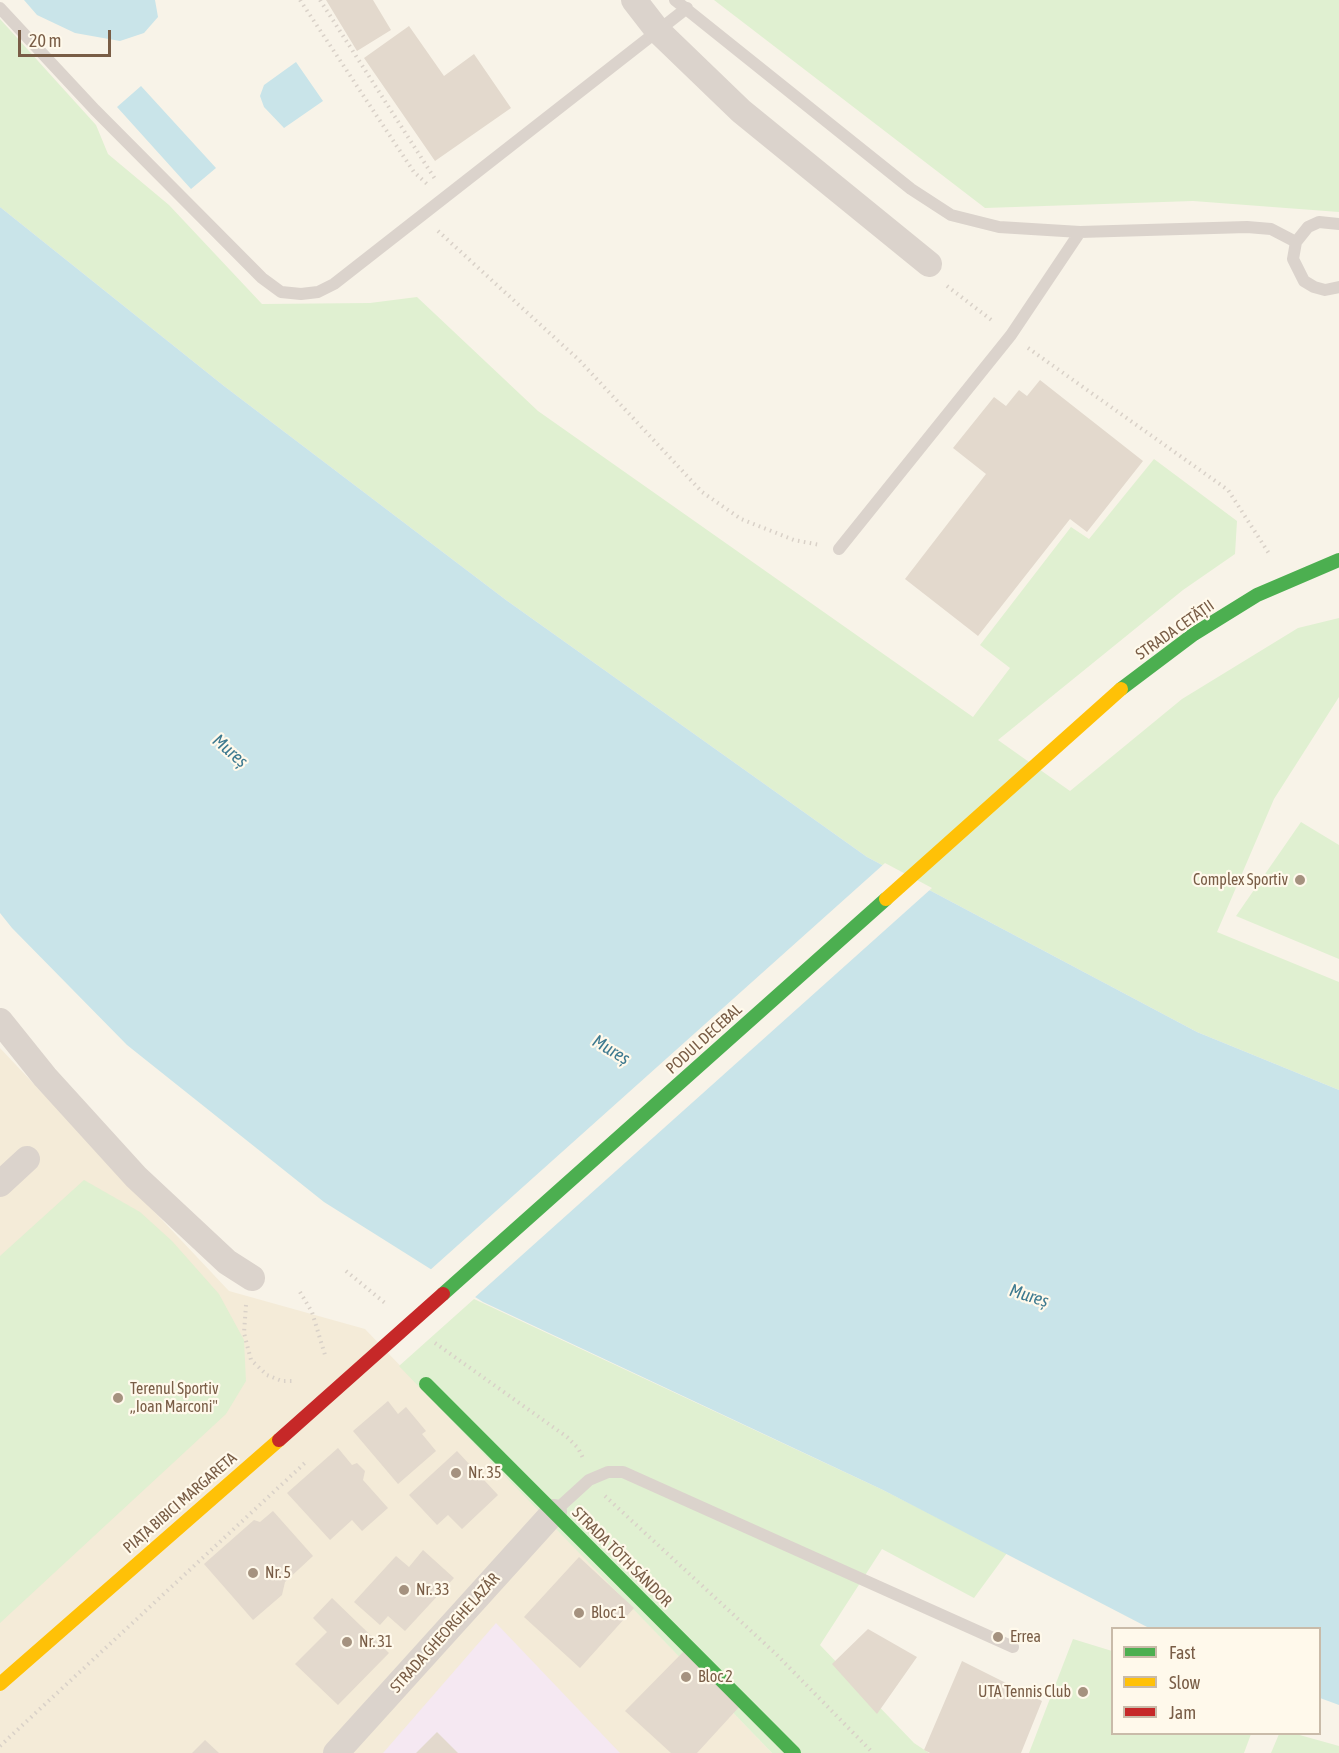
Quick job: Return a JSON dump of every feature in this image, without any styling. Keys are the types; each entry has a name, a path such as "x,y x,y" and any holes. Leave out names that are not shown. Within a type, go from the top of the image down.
{"main road":[{"name":"STRADA CETĂȚII","path":"1047,753 1127,684 1194,633 1257,595 1339,560"},
{"name":"PODUL DECEBAL","path":"383,1348 1047,753"},
{"name":"PIAȚA BIBICI MARGARETA","path":"0,1684 383,1348"},
{"name":"STRADA TÓTH SÁNDOR","path":"426,1384 794,1753"},
{"path":"20,1646 51,1638"}],"street":[{"path":"634,0 658,31 741,111 929,264"},
{"path":"0,1022 45,1077 135,1177 227,1262 252,1278"},
{"path":"0,1184 27,1159"},
{"name":"STRADA GHEORGHE LAZĂR","path":"336,1753 554,1512"}],"lane":[{"path":"675,0 911,189 951,215 999,227 1080,232 1246,227 1270,229 1296,242"},
{"path":"0,8 219,236 281,292 301,294 318,292 334,284 687,9"},
{"path":"1339,224 1319,222 1308,227 1296,242 1293,259 1304,280 1325,290 1339,287"},
{"path":"839,549 1011,335 1080,232"},
{"path":"554,1512 589,1480 608,1472 623,1472 1013,1647"}],"path":[{"path":"300,0 414,172 446,197"},
{"path":"320,0 446,197"},
{"path":"421,217 579,360 702,492 741,519 794,540 839,549"},
{"path":"929,264 935,276 1011,335 1228,490 1275,564"},
{"path":"346,1271 391,1308"},
{"path":"252,1278 244,1333 251,1360 267,1375 282,1381 300,1381"},
{"path":"300,1292 312,1312 326,1358"},
{"path":"428,1337 567,1437 578,1448 589,1480 776,1654 873,1753"},
{"path":"0,1746 313,1456"}],"shaded area":[{"path":"0,1048 229,1291 365,1329 772,1753 0,1753"},
{"path":"496,1623 620,1753 383,1753"}],"green space":[{"path":"714,0 1339,0 1339,212 1193,201 985,208"},
{"path":"0,19 96,125 108,154 169,205 262,304 370,303 417,297 538,411 973,717 1010,668 980,645 1071,527 1089,539 1154,459 1237,521 1235,554 1183,590 998,740 1070,791 1182,699 1298,628 1339,618 1339,697 1274,799 1217,932 1339,982 1339,1090 1197,1032 867,857 506,600 224,386 0,207"},
{"name":"Complex Sportiv","path":"1301,822 1339,845 1339,959 1236,916"},
{"name":"Terenul Sportiv ,,Ioan Marconi\"","path":"84,1180 140,1212 172,1241 219,1294 244,1340 246,1381 226,1414 0,1623 0,1256"},
{"path":"474,1299 883,1490 1007,1553 974,1598 882,1549 820,1645 914,1743 929,1753 772,1753 399,1366"},
{"name":"UTA Tennis Club","path":"1073,1639 1111,1651 1111,1735 1251,1735 1244,1753 1029,1753"},
{"path":"1279,1735 1300,1735 1339,1746 1339,1753 1271,1753"}],"water":[{"path":"24,0 155,0 158,17 144,33 120,41 75,33 37,15"},
{"path":"296,62 323,101 284,128 264,107 260,96 264,85"},
{"path":"141,86 216,168 191,189 117,107"},
{"name":"Mureș","path":"0,207 224,386 506,600 867,857 1197,1032 1339,1090 1339,1705 1321,1698 1321,1627 1147,1627 883,1490 483,1302 324,1202 127,1045 0,913"}],"pier":[{"path":"885,863 932,888 473,1299 429,1271"}],"building":[{"path":"326,0 373,0 391,30 357,51"},
{"path":"409,26 444,76 474,54 511,108 435,161 364,58"},
{"path":"1040,380 1143,461 1087,532 1070,519 978,636 905,579 986,474 953,448 994,397 1006,406 1019,390 1027,396"},
{"path":"388,1401 398,1414 406,1407 426,1431 422,1434 436,1451 398,1484 353,1431"},
{"path":"338,1448 352,1465 357,1463 365,1471 363,1480 388,1508 362,1531 352,1520 330,1540 287,1493"},
{"name":"Nr. 35","path":"457,1451 498,1495 462,1529 448,1515 437,1525 409,1495"},
{"name":"Nr. 5","path":"273,1511 313,1556 285,1582 282,1595 253,1620 204,1564 254,1520 260,1522"},
{"name":"Nr. 33","path":"423,1550 454,1578 405,1631 388,1616 380,1625 354,1602 396,1556 409,1567"},
{"name":"Bloc 1","path":"579,1557 634,1608 580,1668 524,1617"},
{"name":"Nr. 31","path":"332,1598 389,1653 338,1705 295,1664 327,1632 313,1618"},
{"path":"868,1629 917,1657 877,1714 832,1664"},
{"name":"Bloc 2","path":"688,1647 740,1706 697,1753 671,1753 625,1711"},
{"path":"962,1661 1042,1701 1021,1753 930,1753 924,1750"},
{"path":"437,1732 458,1753 416,1753"},
{"path":"205,1740 219,1753 192,1753"}],"traffic: fast":[{"path":"1121,689 1194,634 1257,595 1339,560"},
{"path":"443,1294 886,899"},
{"path":"426,1384 794,1753"}],"traffic: slow":[{"path":"886,899 1121,689"},
{"path":"0,1684 279,1440"}],"traffic: jam":[{"path":"279,1440 443,1294"}],"place":[{"name":"Complex Sportiv","path":"1300,880"},
{"name":"Terenul Sportiv ,,Ioan Marconi\"","path":"118,1398"},
{"name":"Nr. 35","path":"456,1473"},
{"name":"Nr. 5","path":"253,1573"},
{"name":"Nr. 33","path":"404,1590"},
{"name":"Bloc 1","path":"579,1613"},
{"name":"Errea","path":"998,1637"},
{"name":"Nr. 31","path":"347,1642"},
{"name":"Bloc 2","path":"686,1677"},
{"name":"UTA Tennis Club","path":"1083,1692"}]}
